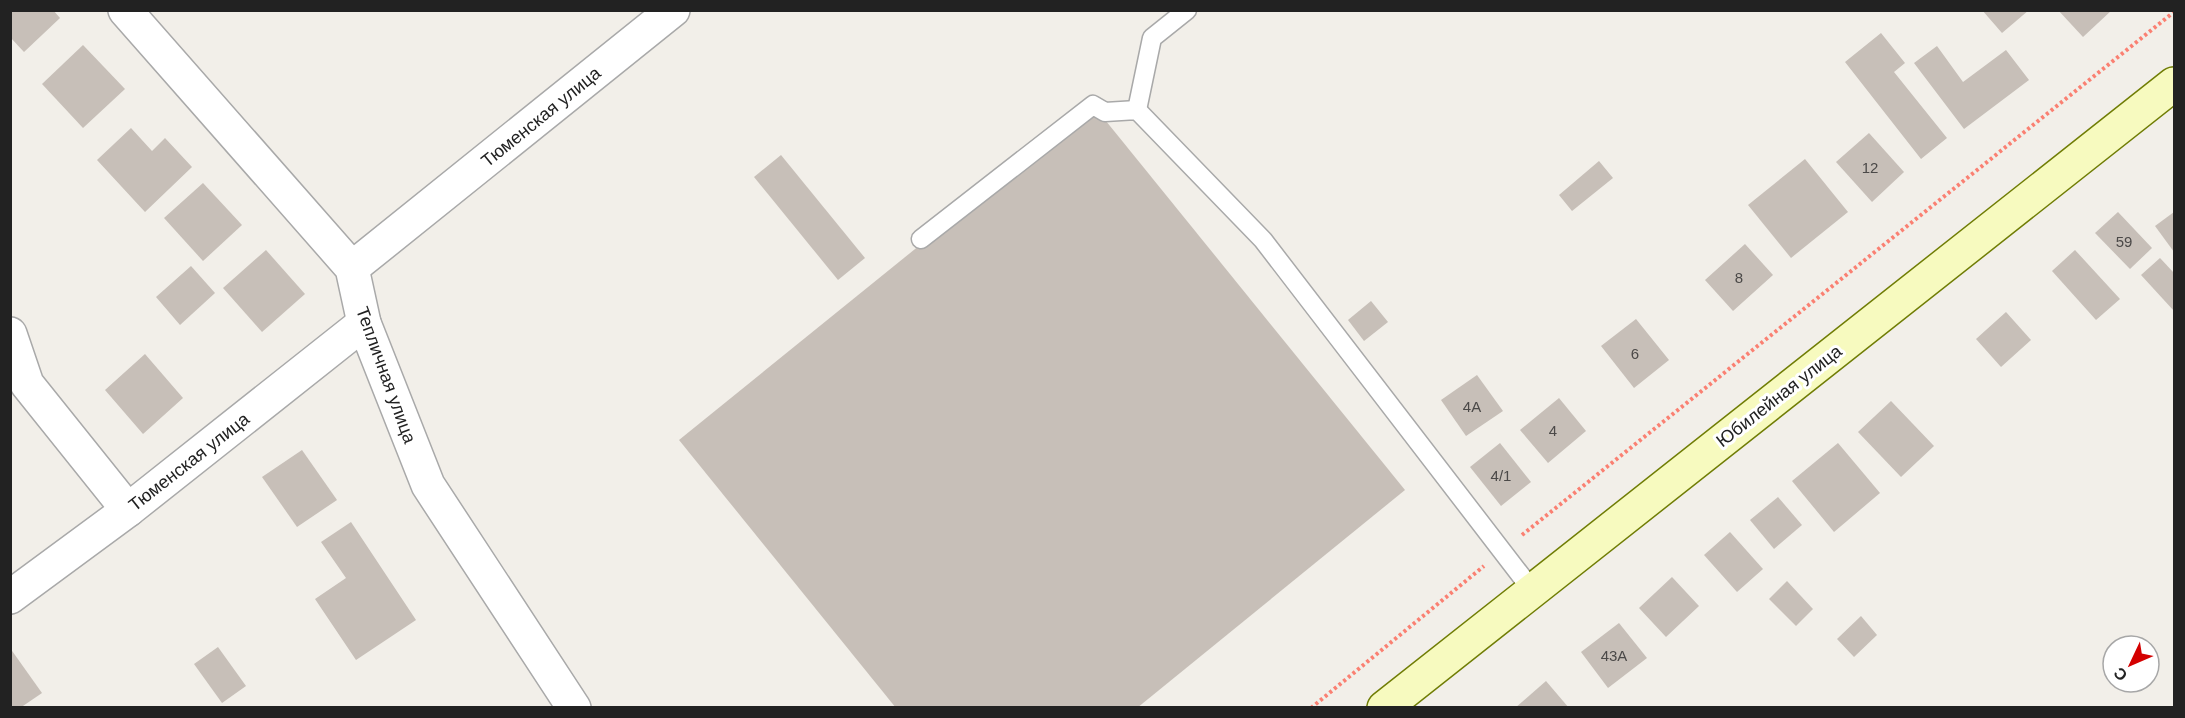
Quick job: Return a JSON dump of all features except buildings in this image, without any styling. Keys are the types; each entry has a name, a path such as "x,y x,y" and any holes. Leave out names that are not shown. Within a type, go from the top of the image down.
{"street":[{"name":"Тепличная улица","path":"125,10 352,268 364,323 428,485 574,708"},
{"name":"Тюменская улица","path":"352,268 673,10"},
{"name":"Юбилейная улица","path":"1384,708 2175,84"},
{"name":"Тюменская улица","path":"10,597 128,510 364,323"},
{"path":"10,334 27,384 128,510"}],"lane":[{"path":"1137,110 1152,38 1187,10"},
{"path":"921,238 1093,105 1105,112 1137,110 1263,240 1532,590"}],"path":[{"path":"1311,708 1503,551 2175,12"}]}
